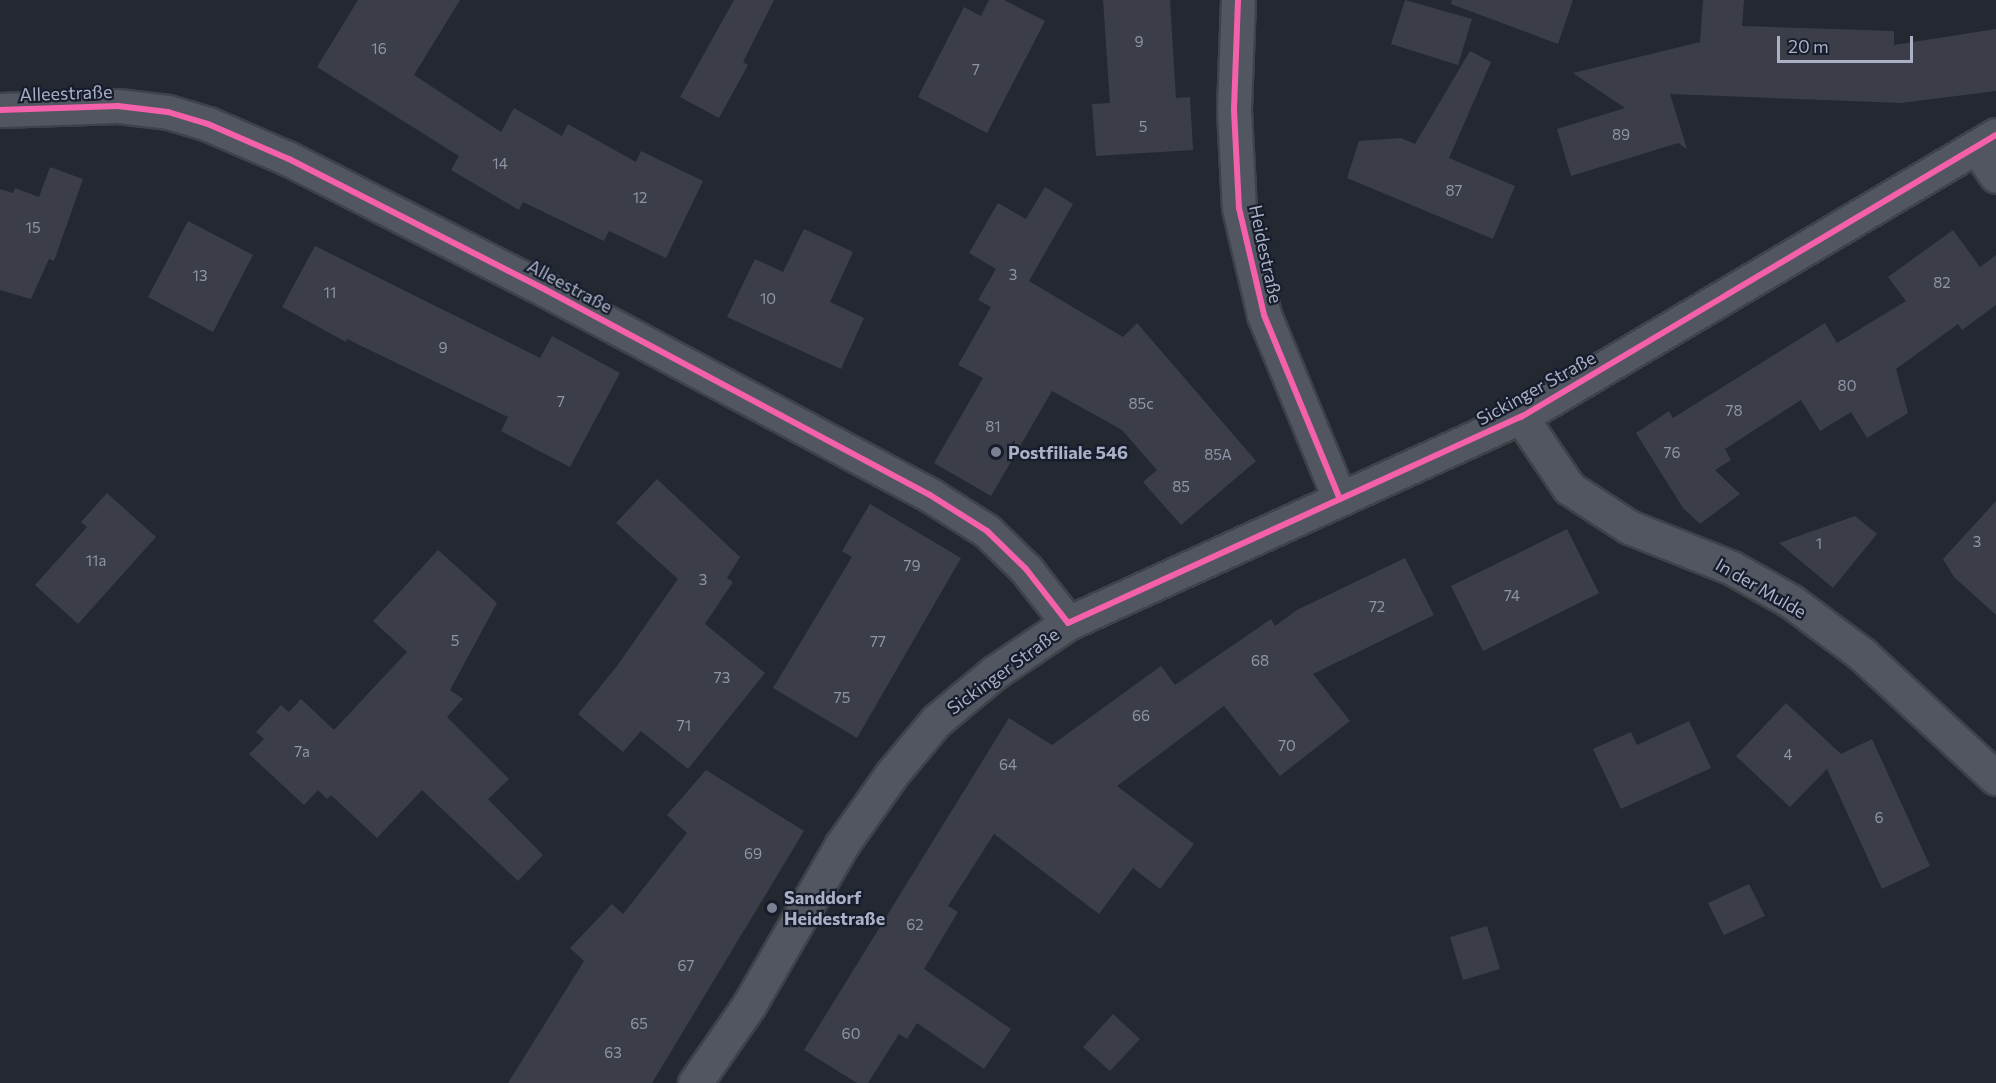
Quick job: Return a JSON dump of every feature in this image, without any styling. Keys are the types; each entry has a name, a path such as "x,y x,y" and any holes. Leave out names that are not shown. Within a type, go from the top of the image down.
{"street":[{"name":"Heidestraße","path":"1238,0 1234,110 1239,208 1264,315 1340,499"},
{"name":"Alleestraße","path":"0,110 118,106 168,112 208,124 289,159 546,290 930,495 987,531 1026,569 1068,623"},
{"name":"Sickinger Straße","path":"695,1083 748,1005 841,846 906,757 936,721 995,672 1068,623 1521,417 1986,141"},
{"path":"1986,141 1996,176"},
{"name":"In der Mulde","path":"1521,417 1569,488 1629,527 1732,568 1792,602 1863,655 1996,778"}],"building":[{"path":"358,0 460,0 414,75 501,132 514,108 562,136 568,124 636,162 641,151 703,181 666,258 609,231 604,241 523,202 519,210 451,170 459,156 317,67"},
{"path":"734,0 774,0 743,62 748,65 719,118 680,97"},
{"path":"989,0 1004,0 1045,21 987,133 918,97 964,7 981,16"},
{"path":"1103,0 1170,0 1176,98 1190,97 1193,150 1096,156 1092,104 1110,103"},
{"path":"1405,0 1472,19 1458,65 1391,44"},
{"path":"1452,0 1573,0 1558,44 1451,4"},
{"path":"1703,0 1744,0 1742,26 1894,31 1894,45 1996,29 1996,91 1901,103 1670,94 1687,149 1678,143 1571,176 1557,129 1625,108 1573,73 1700,42"},
{"path":"1470,51 1491,62 1449,158 1515,186 1493,239 1347,178 1359,141 1401,138 1415,144"},
{"path":"50,167 83,179 54,261 49,259 31,299 0,290 0,189 13,193 15,188 39,197"},
{"path":"1045,187 1073,204 1029,281 1123,337 1137,323 1256,461 1181,525 1143,482 1157,470 1122,430 1052,391 991,496 934,463 983,378 958,365 991,307 978,300 996,269 969,253 998,203 1026,219"},
{"path":"188,221 253,255 213,332 148,297"},
{"path":"804,229 853,252 830,302 864,318 841,369 727,317 755,259 783,272"},
{"path":"1953,230 1980,267 1996,255 1996,305 1962,330 1958,324 1896,369 1908,413 1867,438 1851,412 1820,431 1801,400 1725,449 1731,460 1715,470 1740,494 1700,524 1683,508 1636,433 1669,411 1673,418 1825,323 1837,343 1906,301 1888,277"},
{"path":"315,246 540,358 552,336 620,373 570,467 501,431 508,417 347,339 346,342 282,307"},
{"path":"657,479 740,557 727,578 733,582 705,624 765,673 688,769 641,731 623,752 578,714 617,666 678,579 616,523"},
{"path":"107,493 156,537 78,624 35,585 87,527 81,522"},
{"path":"1996,501 1996,615 1954,577 1943,559"},
{"path":"870,504 961,558 857,738 773,688 852,557 842,551"},
{"path":"1855,516 1877,534 1833,588 1779,543"},
{"path":"1567,529 1599,593 1483,651 1451,586"},
{"path":"438,550 497,603 450,690 463,699 447,717 509,779 488,799 543,855 518,881 422,790 377,838 331,795 327,799 318,790 304,805 249,754 264,739 256,732 281,705 289,712 301,699 334,730 407,652 373,621"},
{"path":"1405,558 1434,615 1313,674 1350,721 1280,776 1224,706 1117,786 1194,844 1160,889 1133,868 1099,914 994,834 948,906 958,912 924,969 1011,1029 984,1069 917,1023 907,1039 899,1034 868,1083 857,1083 804,1050 1009,718 1052,745 1161,666 1175,685 1271,619 1275,626 1297,610"},
{"path":"1786,703 1841,754 1872,739 1930,866 1882,889 1827,769 1790,807 1736,756"},
{"path":"1689,721 1711,768 1621,809 1593,749 1631,732 1637,745"},
{"path":"706,770 804,831 652,1083 508,1083 584,961 570,948 612,904 623,914 687,833 667,815"},
{"path":"1749,884 1765,916 1724,935 1708,903"},
{"path":"1487,926 1500,969 1463,980 1450,937"},
{"path":"1113,1014 1140,1039 1110,1071 1083,1047"}],"cycle path":[{"path":"1238,0 1234,110 1239,208 1264,315 1340,499"},
{"path":"0,110 118,106 168,112 208,124 289,159 546,290 930,495 987,531 1026,569 1068,623 1521,417 1996,135"}],"place":[{"name":"Postfiliale 546","path":"996,452"},
{"name":"Sanddorf Heidestraße","path":"772,908"}]}
